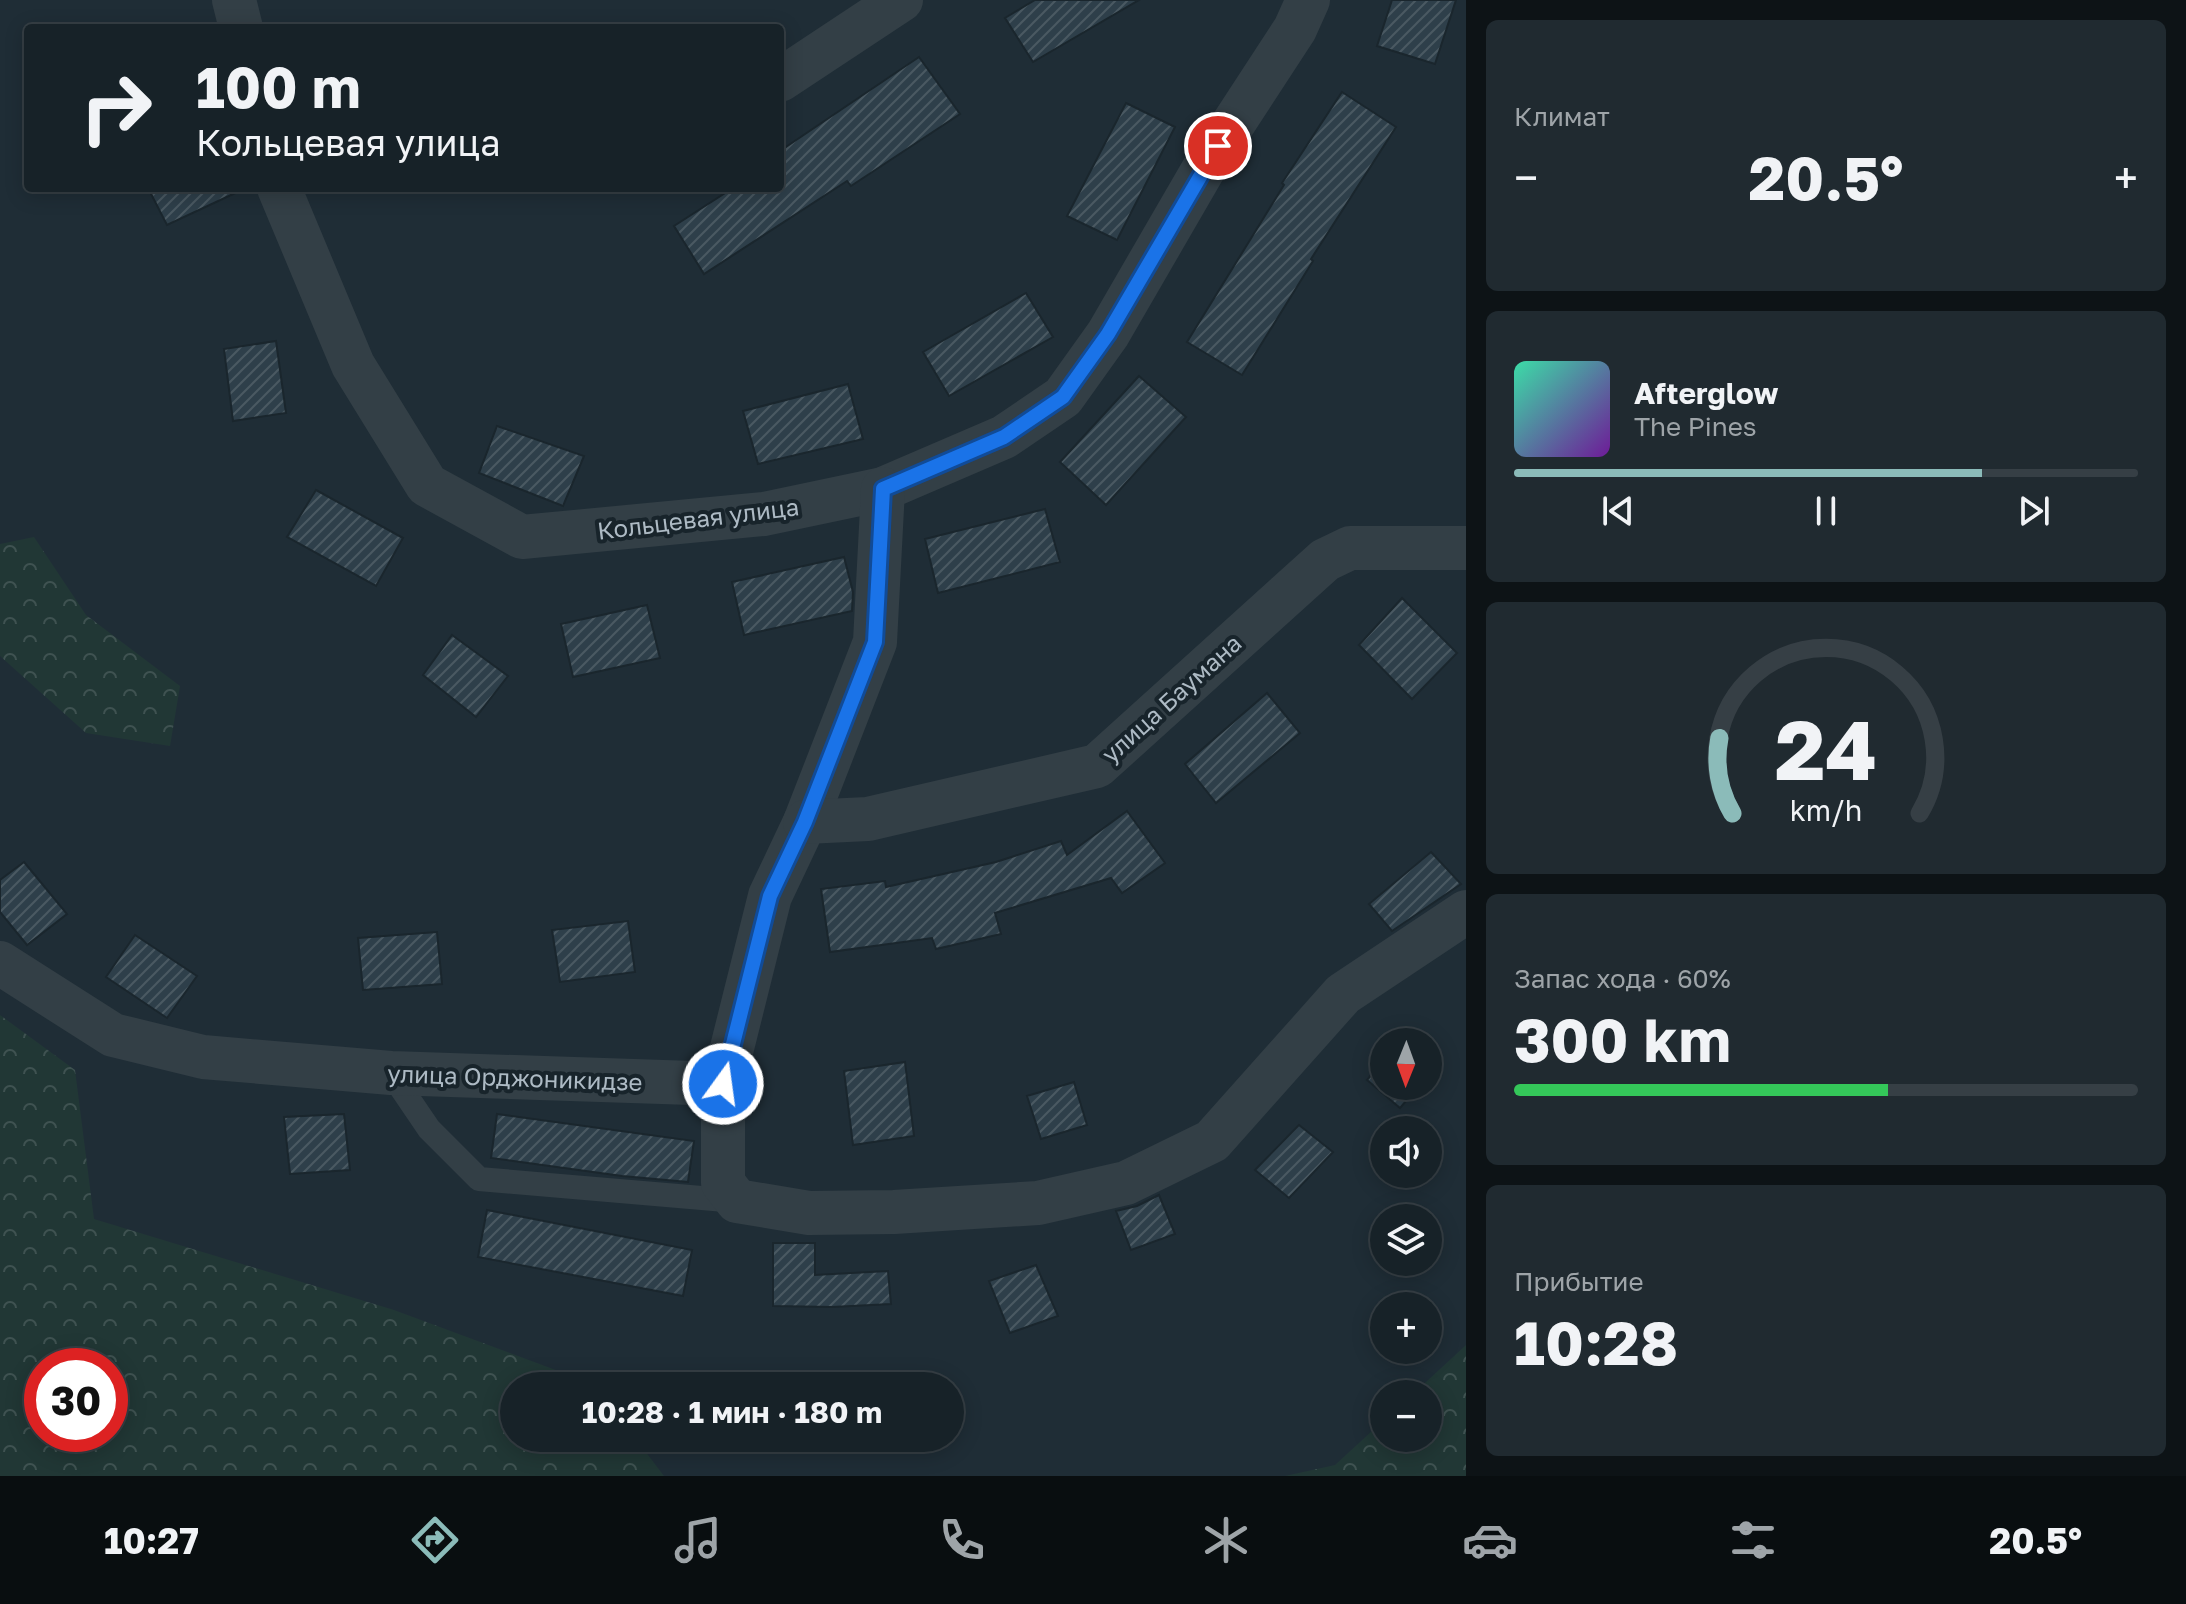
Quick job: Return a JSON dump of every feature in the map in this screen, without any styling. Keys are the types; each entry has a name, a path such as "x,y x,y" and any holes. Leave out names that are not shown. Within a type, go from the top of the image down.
{"street":[{"path":"234,0 240,24"},
{"path":"784,77 901,0"},
{"name":"Кольцевая улица","path":"281,192 353,365 427,485 522,537 764,514 883,489 1004,437 1063,397 1108,334 1203,170 1295,29 1308,0"},
{"path":"883,489 875,642 805,822 770,896 723,1084 723,1183 737,1201 809,1213 894,1212 1038,1203 1126,1183 1212,1141 1343,994 1466,912"},
{"name":"улица Баумана","path":"805,822 868,819 1097,766 1325,560 1350,548 1466,548"},
{"name":"улица Орджоникидзе","path":"0,963 113,1035 203,1057 391,1073 723,1084"}],"lane":[{"path":"391,1073 429,1129 479,1179 737,1201"}],"green space":[{"path":"34,537 86,615 180,686 170,746 86,733 0,656 0,544"},
{"path":"0,1015 75,1070 94,1219 394,1310 561,1372 500,1372 500,1452 646,1452 664,1476 0,1476"},
{"path":"1466,1345 1466,1476 1285,1476 1335,1465 1370,1433 1370,1452 1442,1452 1442,1380 1428,1380"}],"building":[{"path":"1035,0 1139,0 1033,62 1005,18"},
{"path":"1392,0 1456,0 1435,64 1377,46"},
{"path":"919,57 960,114 851,186 847,181 704,274 674,226 727,192 784,192 784,148"},
{"path":"1342,92 1396,127 1311,259 1313,261 1242,375 1187,342 1284,185 1282,183"},
{"path":"1126,103 1175,127 1117,240 1067,216"},
{"path":"150,192 237,192 167,225"},
{"path":"1026,293 1053,337 949,396 923,352"},
{"path":"276,341 286,413 233,421 224,349"},
{"path":"1139,376 1186,417 1106,505 1060,462"},
{"path":"848,384 863,439 758,464 743,411"},
{"path":"497,426 584,456 563,506 479,473"},
{"path":"316,490 403,538 376,586 287,537"},
{"path":"1045,509 1060,562 938,593 925,539"},
{"path":"844,557 853,592 852,611 744,635 732,582"},
{"path":"1402,598 1457,653 1412,699 1359,645"},
{"path":"647,605 660,658 573,677 561,624"},
{"path":"452,635 508,676 476,717 423,675"},
{"path":"1267,693 1300,733 1216,803 1185,764"},
{"path":"1127,811 1165,863 1122,893 1111,878 995,913 1001,934 936,949 932,938 830,952 821,889 885,881 886,887 996,862 1061,841 1067,855"},
{"path":"1431,852 1461,884 1392,931 1369,904"},
{"path":"24,862 67,914 27,945 0,912 0,880"},
{"path":"628,921 635,972 560,982 552,930"},
{"path":"437,932 442,984 363,990 358,938"},
{"path":"135,935 197,976 167,1018 106,977"},
{"path":"905,1062 914,1136 853,1145 844,1071"},
{"path":"1074,1082 1087,1125 1041,1139 1027,1096"},
{"path":"1391,1100 1407,1100 1400,1108"},
{"path":"344,1114 350,1170 290,1174 284,1117"},
{"path":"497,1114 694,1141 688,1182 491,1158"},
{"path":"1299,1125 1333,1152 1289,1198 1255,1170"},
{"path":"1159,1195 1175,1234 1131,1250 1116,1211 1137,1206"},
{"path":"487,1210 692,1250 683,1296 478,1257"},
{"path":"773,1243 815,1243 815,1275 888,1271 891,1304 773,1306"},
{"path":"1036,1265 1058,1316 1010,1333 989,1281"}],"route":[{"path":"723,1084 770,896 805,822 875,642 883,489 1004,437 1063,397 1108,334 1218,146"}]}
